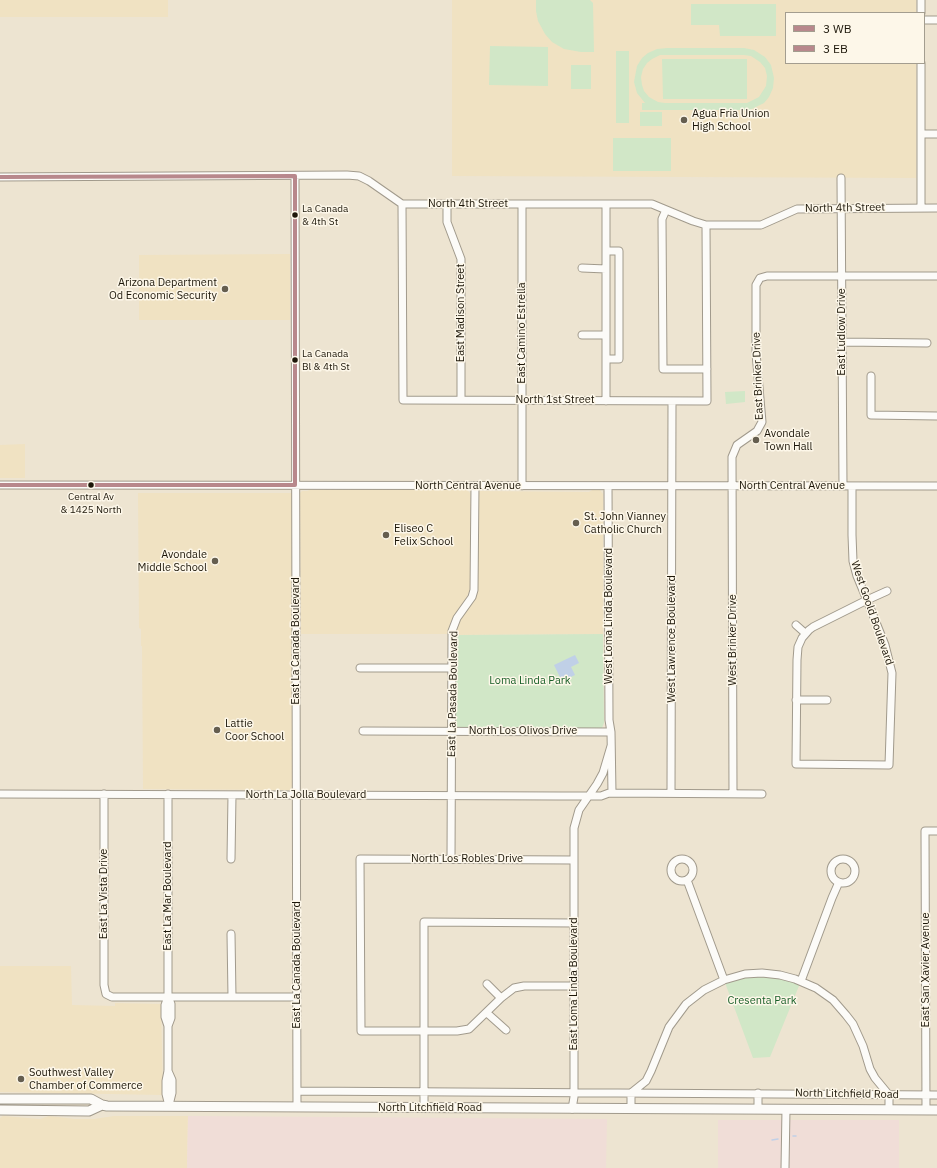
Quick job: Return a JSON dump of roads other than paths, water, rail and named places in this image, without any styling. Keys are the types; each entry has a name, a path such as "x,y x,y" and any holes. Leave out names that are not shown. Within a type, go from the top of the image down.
{"main road":[{"name":"North Litchfield Road","path":"0,1099 90,1100 102,1105 169,1106 937,1110"},
{"name":"North Litchfield Road","path":"0,1110 89,1111 102,1105"}],"street":[{"path":"921,0 921,12"},
{"path":"925,20 937,20"},
{"path":"921,64 921,208"},
{"path":"921,134 937,134"},
{"path":"0,177 347,175 359,176 369,181 402,204"},
{"name":"East La Canada Boulevard","path":"295,176 298,1107"},
{"name":"East Ludlow Drive","path":"841,178 843,486"},
{"name":"North 4th Street","path":"402,204 652,204 706,225 761,225 797,209 937,208"},
{"name":"North 1st Street","path":"402,204 403,400 707,401 707,368"},
{"name":"East Madison Street","path":"447,204 447,222 461,259 461,400"},
{"name":"East Camino Estrella","path":"522,204 522,486"},
{"path":"606,204 606,401"},
{"path":"666,210 662,219 663,368 707,368 706,225"},
{"path":"606,251 619,251 619,359 606,359"},
{"path":"582,268 606,269"},
{"path":"842,275 937,276"},
{"name":"East Brinker Drive","path":"732,486 732,456 734,450 739,443 757,431 762,422 756,353 756,285 760,278 767,276 842,275"},
{"path":"582,336 606,335"},
{"path":"842,342 927,342"},
{"path":"871,376 871,415 937,416"},
{"name":"West Lawrence Boulevard","path":"671,793 672,401"},
{"name":"North Central Avenue","path":"0,485 937,486"},
{"name":"East La Pasada Boulevard","path":"451,859 453,626 472,597 474,590 475,486"},
{"name":"West Loma Linda Boulevard","path":"608,486 609,720 611,732 612,793"},
{"name":"West Brinker Drive","path":"732,486 733,794"},
{"name":"West Goold Boulevard","path":"796,700 796,764 889,765 892,673 885,645 857,576 853,561 852,486"},
{"path":"827,700 796,700 797,653 800,641 805,633 813,627 887,591"},
{"path":"796,625 805,633"},
{"path":"360,668 452,668"},
{"name":"North Los Olivos Drive","path":"363,731 611,732"},
{"name":"West Loma Linda Boulevard","path":"574,860 574,823 579,810 603,774 611,746"},
{"name":"North La Jolla Boulevard","path":"0,794 601,796 612,793 762,794"},
{"name":"East La Vista Drive","path":"104,794 104,985 106,994 112,997 168,997"},
{"name":"East La Mar Boulevard","path":"168,794 168,997 165,1005 165,1017 168,1026 168,1071 166,1094 169,1106"},
{"path":"231,859 232,795"},
{"name":"East San Xavier Avenue","path":"926,1110 926,831 937,831"},
{"name":"North Los Robles Drive","path":"424,1031 361,1031 360,859 574,860"},
{"name":"East Loma Linda Boulevard","path":"572,1109 574,1093 574,860"},
{"path":"687,880 724,980"},
{"path":"801,981 832,898 840,882"},
{"path":"424,1108 424,922 574,923"},
{"path":"231,934 232,997"},
{"path":"631,1109 631,1093 646,1081 669,1027 694,997 724,980 745,974 762,973 780,975 801,981 816,988 833,1000 846,1015 859,1036 870,1069 889,1095 889,1110"},
{"path":"487,984 501,998"},
{"path":"424,1031 456,1031 469,1029 501,998 518,987 574,986"},
{"path":"168,997 297,997"},
{"path":"487,1013 506,1030"},
{"name":"North Litchfield Road","path":"297,1091 937,1095"},
{"path":"758,1093 758,1109"},
{"path":"785,1168 786,1109"}],"water":[{"path":"575,655 579,663 571,667 575,675 562,681 554,665"}],"waterway":[{"path":"772,1140 778,1139"}],"place":[{"name":"Agua Fria Union High School","path":"684,120"},
{"name":"La Canada & 4th St","path":"295,215"},
{"name":"Arizona Department Od Economic Security","path":"225,289"},
{"name":"La Canada Bl & 4th St","path":"295,360"},
{"name":"Avondale Town Hall","path":"756,440"},
{"name":"Central Av & 1425 North","path":"91,485"},
{"name":"St. John Vianney Catholic Church","path":"576,523"},
{"name":"Eliseo C Felix School","path":"386,535"},
{"name":"Avondale Middle School","path":"215,561"},
{"name":"Lattie Coor School","path":"217,730"},
{"name":"Southwest Valley Chamber of Commerce","path":"21,1079"}],"park label":[{"name":"Loma Linda Park","path":"530,681"},
{"name":"Cresenta Park","path":"762,1001"}]}
